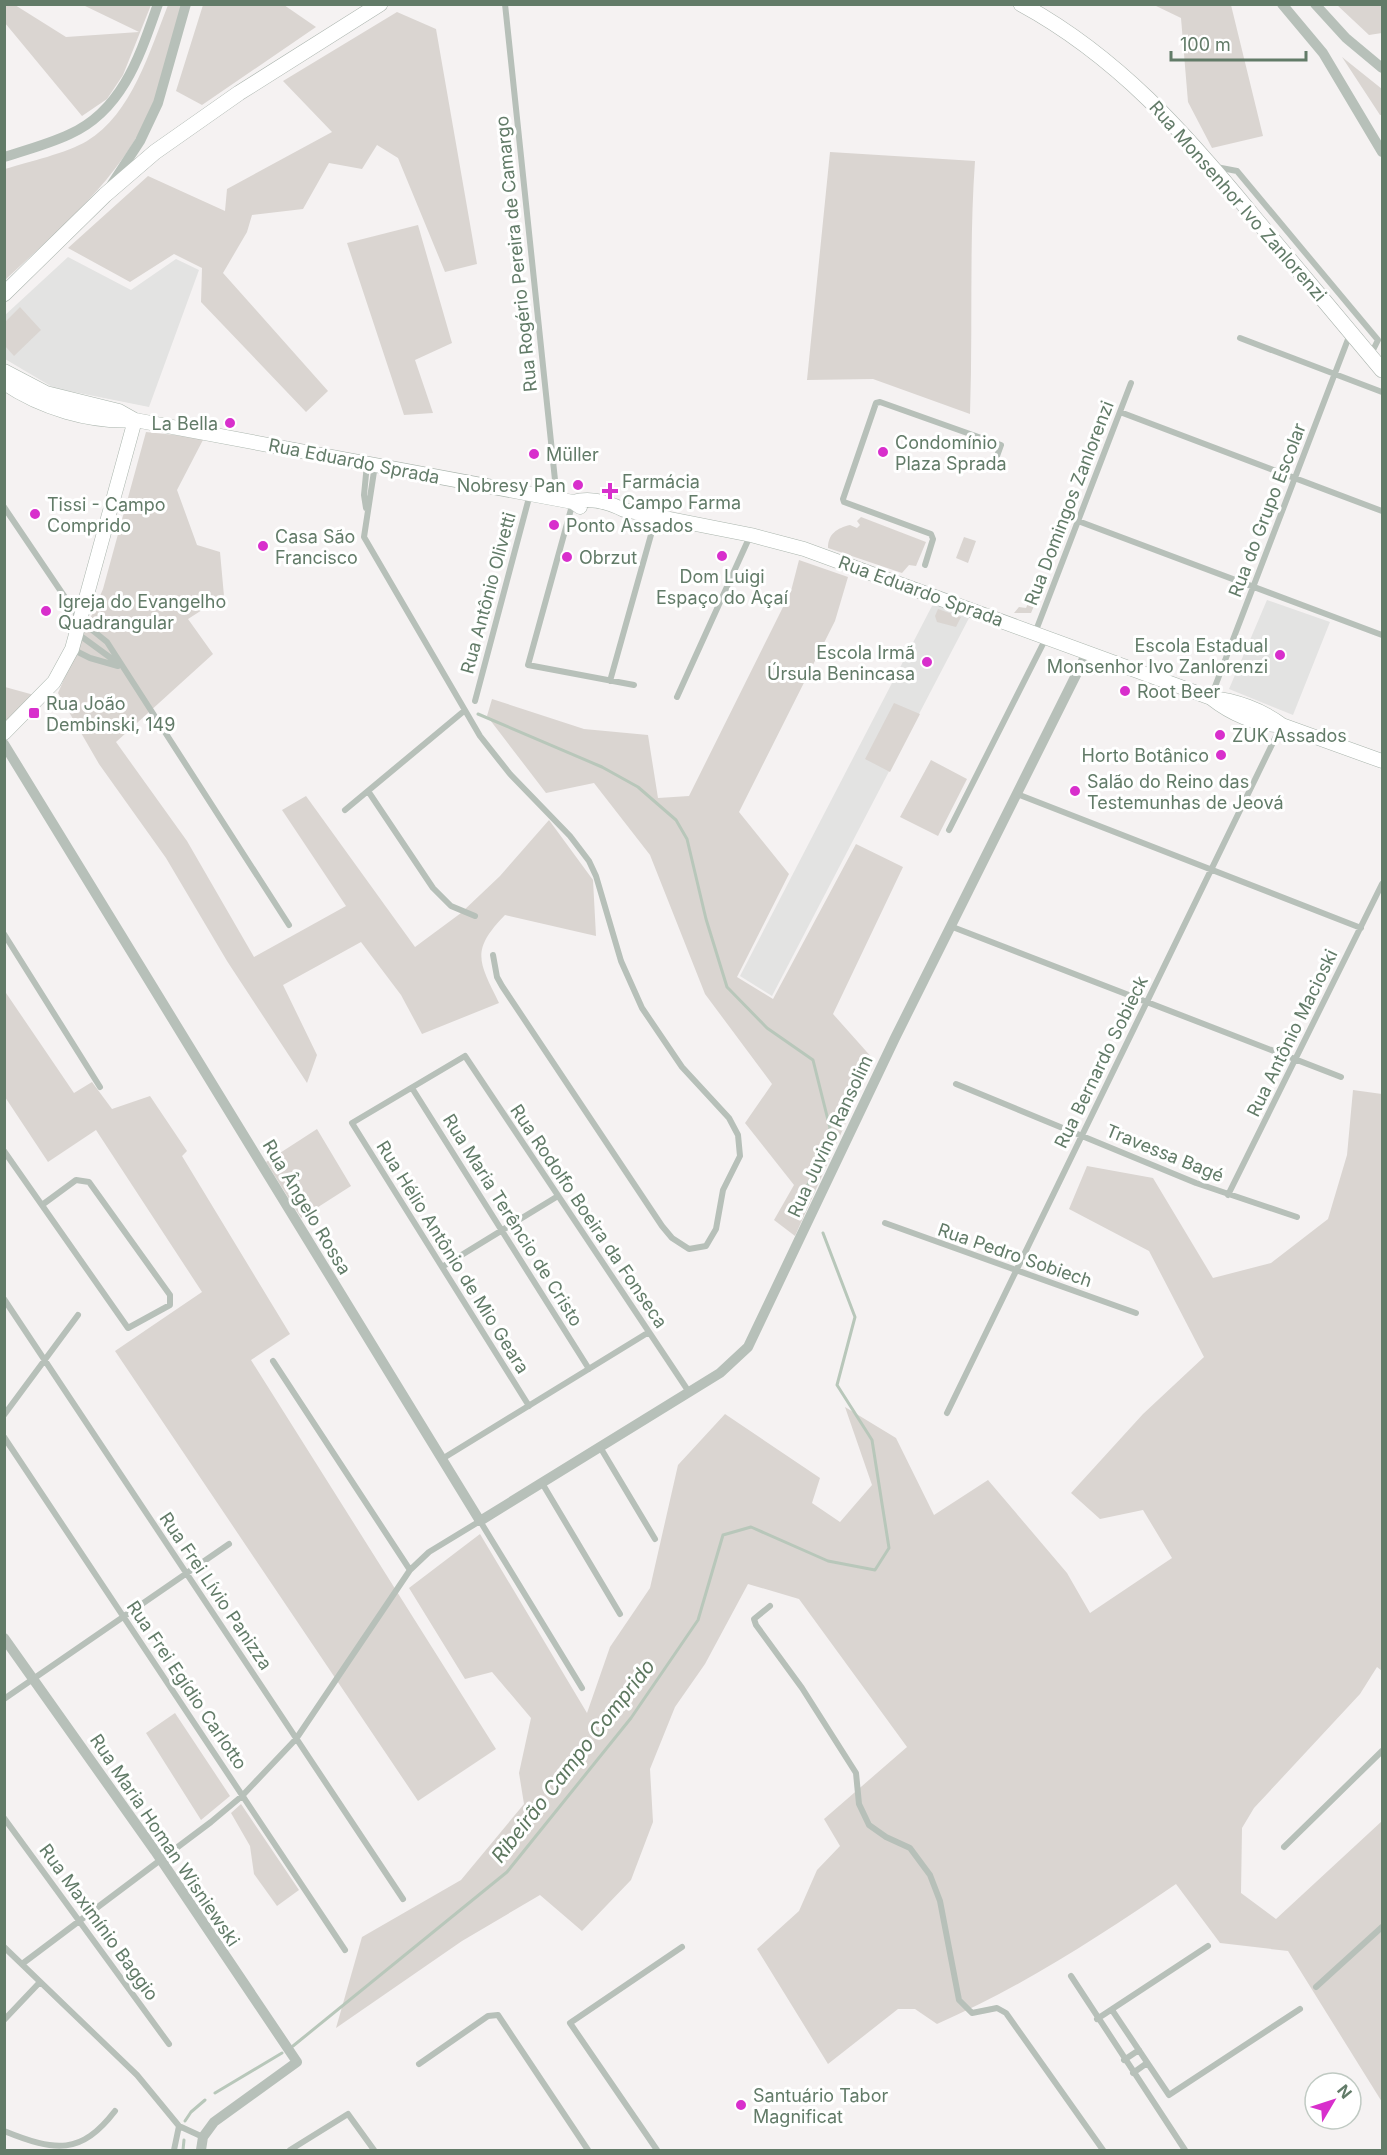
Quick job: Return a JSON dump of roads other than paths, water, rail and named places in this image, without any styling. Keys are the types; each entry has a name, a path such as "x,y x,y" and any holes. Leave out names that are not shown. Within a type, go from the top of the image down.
{"main road":[{"path":"4,294 105,195 186,129 380,4"},
{"name":"Rua Monsenhor Ivo Zanlorenzi","path":"1021,4 1081,43 1138,88 1213,166 1383,370"},
{"name":"Rua Eduardo Sprada","path":"4,371 46,393 119,411 135,420"},
{"name":"Rua Eduardo Sprada","path":"4,383 55,408 118,421 135,420 558,499 573,502 583,508 613,514 624,510 751,535 833,559 1211,698 1228,699 1271,717 1282,725 1383,762"},
{"path":"4,733 54,681 72,649 135,420"}],"street":[{"path":"4,157 71,134 106,109 132,72 158,4"},
{"path":"105,195 140,141 158,103 186,4"},
{"name":"Rua Rogério Pereira de Camargo","path":"505,4 558,499"},
{"path":"1282,4 1323,53 1383,152"},
{"path":"1315,4 1346,38 1383,68"},
{"path":"1213,166 1237,171 1242,176 1378,340 1370,356"},
{"name":"Rua do Grupo Escolar","path":"1211,698 1351,332"},
{"path":"1240,338 1383,392"},
{"name":"Rua Domingos Zanlorenzi","path":"949,830 1041,636 1078,521 1131,383"},
{"path":"925,565 933,539 931,534 844,502 843,499 876,403 880,402 1001,445 993,467"},
{"path":"1120,412 1383,511"},
{"path":"371,464 373,490 366,509 364,537 464,711 493,754 570,836 589,861 596,876 621,961 642,1008 682,1067 734,1126 740,1145 740,1156 723,1190 716,1229 706,1246 698,1250 682,1245 652,1212 496,977 494,956"},
{"name":"Rua Antônio Olivetti","path":"475,700 530,494"},
{"path":"573,502 528,665 634,685"},
{"path":"4,507 79,628 122,667"},
{"path":"610,681 656,517"},
{"path":"1078,521 1383,636"},
{"path":"677,697 751,535"},
{"path":"79,628 107,642 289,925"},
{"path":"72,649 95,660 122,667"},
{"name":"Rua Juvino Ransolim","path":"480,1521 730,1366 754,1337 890,1049 1088,652"},
{"path":"345,810 464,711"},
{"name":"Rua Bernardo Sobieck","path":"947,1413 1282,725"},
{"name":"Rua Ângelo Rossa","path":"4,744 582,1688"},
{"path":"368,791 433,888 451,906 475,916"},
{"path":"1017,794 1361,928"},
{"name":"Rua Antônio Macioski","path":"1228,1195 1383,884"},
{"path":"950,926 1341,1077"},
{"path":"4,934 100,1087"},
{"name":"Rua Rodolfo Boeira da Fonseca","path":"412,1088 465,1056 689,1392"},
{"name":"Travessa Bagé","path":"957,1084 1228,1195 1297,1217"},
{"name":"Rua Hélio Antônio de Mio Geara","path":"412,1088 352,1124 530,1406"},
{"name":"Rua Maria Terêncio de Cristo","path":"412,1088 589,1369"},
{"path":"4,1151 128,1328 170,1305 170,1295 89,1182 76,1180 42,1205"},
{"path":"442,1267 558,1196"},
{"name":"Rua Pedro Sobiech","path":"885,1223 1136,1313"},
{"name":"Rua Frei Lívio Panizza","path":"4,1299 403,1899"},
{"path":"4,1415 78,1315"},
{"path":"442,1459 649,1332"},
{"path":"273,1361 410,1570"},
{"name":"Rua Frei Egídio Carlotto","path":"4,1437 345,1950"},
{"path":"600,1447 655,1539"},
{"path":"542,1482 620,1614"},
{"path":"22,1964 211,1822 242,1796 296,1738 410,1570 429,1552 480,1521"},
{"path":"4,1699 229,1544"},
{"path":"770,1606 754,1620 756,1625 802,1688 856,1773 859,1804 863,1814 876,1832 910,1848 930,1875 940,1901 959,2000 972,2013 997,2008 1006,2013 1103,2151"},
{"name":"Rua Maria Homan Wisniewski","path":"4,1638 34,1678 297,2062 214,2122 203,2137"},
{"path":"1284,1847 1383,1751"},
{"name":"Rua Maximínio Baggio","path":"4,1818 168,2044"},
{"path":"1316,1987 1383,1927"},
{"path":"1097,2019 1208,1946"},
{"path":"4,1947 137,2075 179,2126 203,2137 201,2151"},
{"path":"657,2151 570,2023 682,1947"},
{"path":"1071,1976 1185,2151"},
{"path":"4,2020 40,1982"},
{"path":"1112,2010 1169,2095 1300,2009"},
{"path":"419,2064 488,2016 498,2015 588,2151"},
{"path":"1124,2060 1139,2050"},
{"path":"1133,2073 1147,2063"},
{"path":"4,2131 48,2147 74,2150 98,2137 115,2111"},
{"path":"291,2151 348,2114 374,2151"},
{"path":"174,2151 179,2126"}],"waterway":[{"name":"Ribeirão Campo Comprido","path":"478,714 602,767 638,787 676,820 687,839 706,919 727,987 767,1028 813,1060 830,1128 804,1195"},
{"name":"Ribeirão Campo Comprido","path":"293,2046 507,1872 631,1718 698,1620 723,1535 751,1527 828,1561 875,1570 889,1548 872,1440 837,1385 855,1317 823,1233"},
{"name":"Ribeirão Campo Comprido","path":"215,2093 282,2053"},
{"name":"Ribeirão Campo Comprido","path":"185,2121 191,2112 205,2100"},
{"name":"Ribeirão Campo Comprido","path":"183,2150 184,2140"}],"place":[{"name":"La Bella","path":"230,423"},
{"name":"Condomínio Plaza Sprada","path":"883,452"},
{"name":"Müller","path":"534,454"},
{"name":"Nobresy Pan","path":"578,485"},
{"name":"Farmácia Campo Farma","path":"610,491"},
{"name":"Tissi - Campo Comprido","path":"35,514"},
{"name":"Ponto Assados","path":"554,525"},
{"name":"Casa São Francisco","path":"263,546"},
{"name":"Dom Luigi Espaço do Açaí","path":"722,556"},
{"name":"Obrzut","path":"567,557"},
{"name":"Igreja do Evangelho Quadrangular","path":"46,611"},
{"name":"Escola Estadual Monsenhor Ivo Zanlorenzi","path":"1280,655"},
{"name":"Escola Irmã Úrsula Benincasa","path":"927,662"},
{"name":"Root Beer","path":"1125,691"},
{"name":"Rua João Dembinski, 149","path":"34,713"},
{"name":"ZUK Assados","path":"1220,735"},
{"name":"Horto Botânico","path":"1221,755"},
{"name":"Salão do Reino das Testemunhas de Jeová","path":"1075,791"},
{"name":"Santuário Tabor Magnificat","path":"741,2105"}]}
